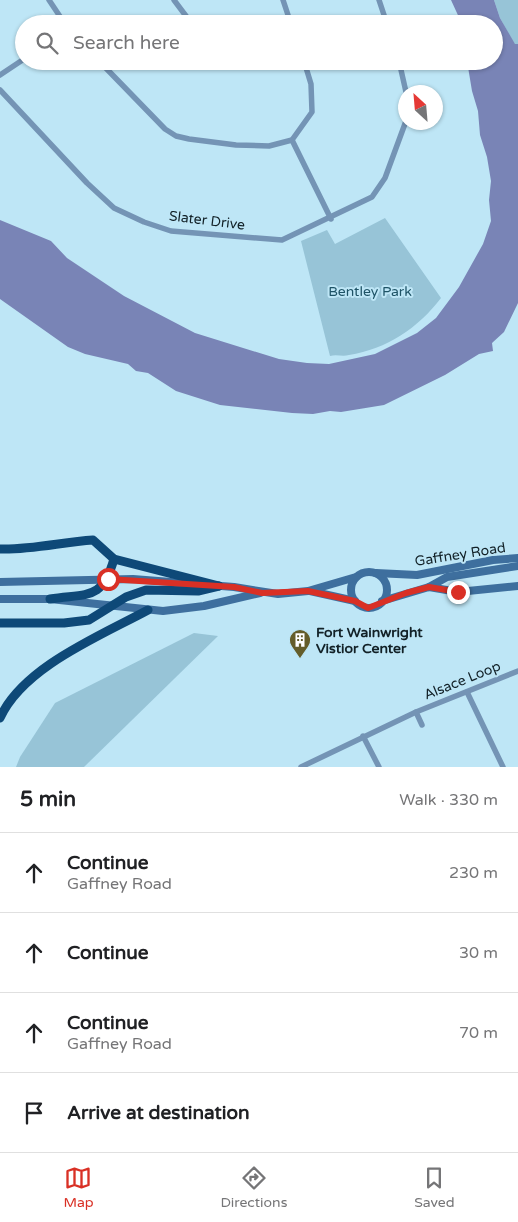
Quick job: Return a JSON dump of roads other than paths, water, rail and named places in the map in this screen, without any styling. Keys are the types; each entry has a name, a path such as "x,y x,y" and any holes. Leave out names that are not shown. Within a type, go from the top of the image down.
{"highway":[{"path":"0,550 25,550 71,541 93,540 114,559 219,586"},
{"path":"50,600 96,592 108,579 114,559"},
{"path":"0,623 64,623 89,620 126,596 146,590 198,591 219,586"},
{"path":"0,718 16,692 35,674 53,662 148,610"}],"main road":[{"name":"Gaffney Road","path":"376,574 416,575 493,560 518,558"},
{"name":"Gaffney Road","path":"382,601 429,587 447,578 518,566"},
{"path":"0,599 50,600 163,611 204,606 262,593 308,591 356,577 364,572 376,574 383,580 386,586 386,595 382,601 368,608 355,601 308,591"},
{"path":"355,601 351,586 356,577"},
{"path":"0,582 108,579 234,587 262,593"},
{"name":"Gaffney Road","path":"429,587 458,592 518,586"}],"street":[{"path":"49,0 59,15"},
{"path":"174,0 185,15"},
{"path":"283,0 288,15"},
{"path":"379,0 384,15"},
{"path":"0,75 15,65"},
{"path":"108,70 164,129 176,136 217,142 269,146 292,140 312,112 311,84 307,70"},
{"path":"401,70 404,85"},
{"name":"Slater Drive","path":"0,90 100,196 114,208 144,222 171,231 282,240 331,219 372,197 385,178 402,130"},
{"path":"292,140 331,219"},
{"name":"Alsace Loop","path":"301,767 416,712 518,671"},
{"path":"466,692 503,767"},
{"name":"Alsace Loop","path":"416,712 422,725"},
{"path":"363,736 379,767"}],"place":[{"name":"Fort Wainwright Vistior Center","path":"300,659"}],"park label":[{"name":"Bentley Park","path":"370,291"}]}
